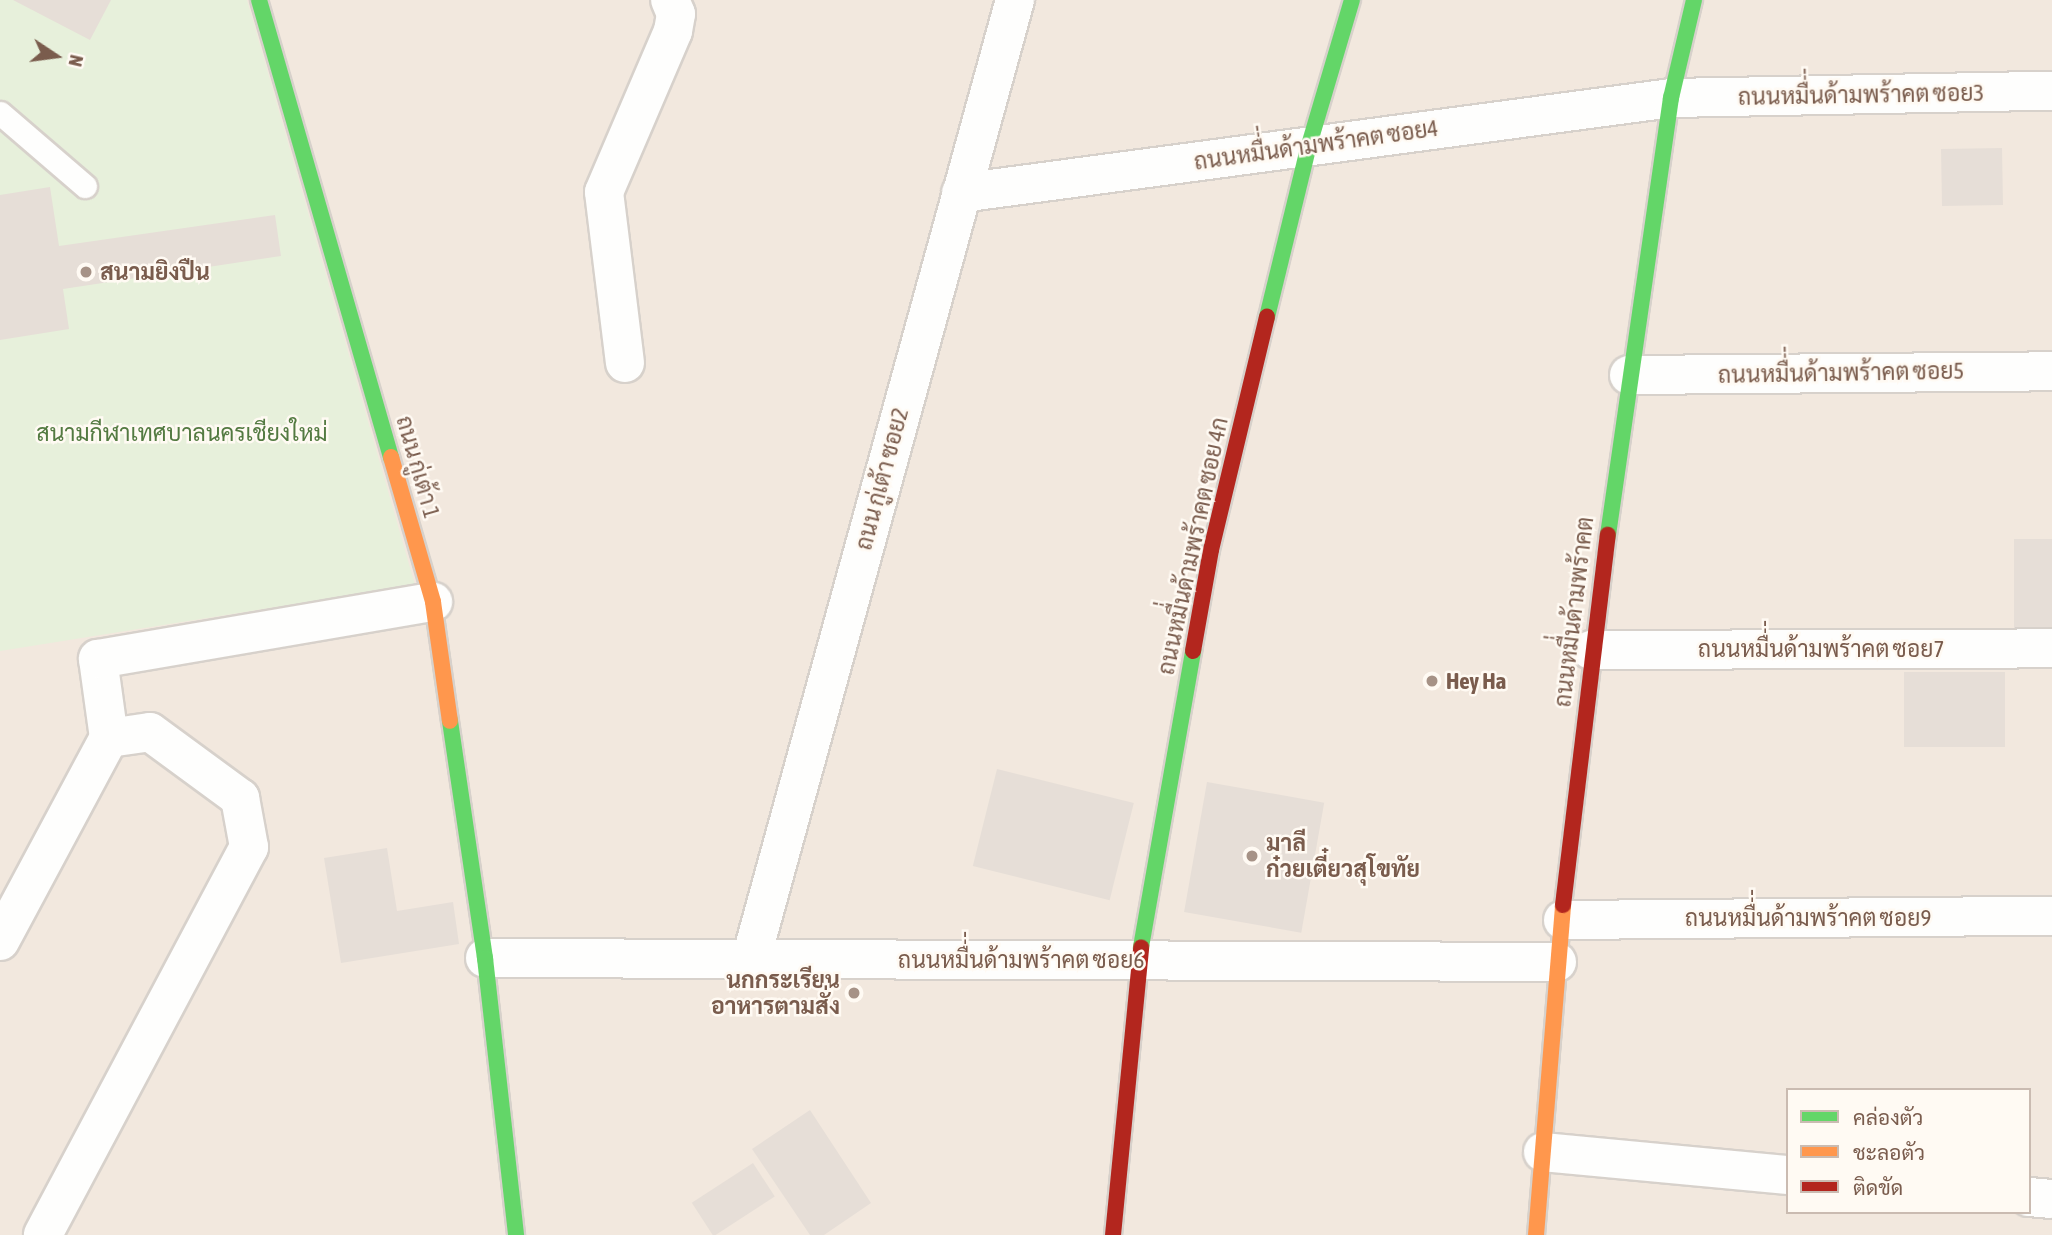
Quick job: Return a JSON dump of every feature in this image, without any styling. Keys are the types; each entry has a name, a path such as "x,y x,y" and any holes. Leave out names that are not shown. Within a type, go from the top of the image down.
{"street":[{"name":"ถนน กู่เต้า 1","path":"259,0 433,602 485,958 514,1234"},
{"path":"625,363 604,192 673,31 676,14 670,0"},
{"name":"ถนน กู่เต้า ซอย2","path":"751,959 1015,0"},
{"name":"ถนนหมื่่นด้ามพร้าคต ซอย 4ก","path":"1113,1235 1139,960 1211,550 1309,145 1352,0"},
{"name":"ถนนหมื่่นด้ามพร้าคต","path":"1536,1235 1557,962 1591,650 1671,98 1694,0"},
{"name":"ถนนหมื่่นด้ามพร้าคต ซอย3","path":"1671,98 2052,91"},
{"name":"ถนนหมื่่นด้ามพร้าคต ซอย4","path":"961,193 1671,98"},
{"name":"ถนนหมื่่นด้ามพร้าคต ซอย5","path":"1629,375 2052,371"},
{"path":"0,941 109,738 98,659 433,602"},
{"name":"ถนนหมื่่นด้ามพร้าคต ซอย7","path":"1591,650 2052,648"},
{"path":"43,1235 249,847 240,798 150,732 109,738"},
{"name":"ถนนหมื่่นด้ามพร้าคต ซอย9","path":"1563,920 2052,916"},
{"name":"ถนนหมื่่นด้ามพร้าคต ซอย6","path":"485,958 1557,962"},
{"path":"1543,1152 1786,1175"},
{"path":"2031,1197 2052,1199"}],"lane":[{"path":"0,113 85,186"}],"shaded area":[{"path":"0,0 2052,0 2052,1235 0,1235"}],"green space":[{"name":"สนามกีฬาเทศบาลนครเชียงใหม่","path":"0,0 247,0 415,585 0,651"}],"building":[{"path":"13,0 111,0 90,40"},
{"path":"2002,148 2003,205 1942,206 1941,149"},
{"name":"สนามยิงปืน","path":"50,187 59,246 275,215 281,256 63,289 69,329 0,340 0,195"},
{"path":"2014,539 2052,539 2052,632 2014,632"},
{"path":"1904,672 2005,672 2005,747 1904,747"},
{"path":"997,769 1134,803 1110,900 973,866"},
{"name":"มาลี ก๋วยเตี๋ยวสุโขทัย","path":"1207,782 1324,803 1301,933 1184,912"},
{"path":"387,848 397,911 453,902 459,944 341,963 324,858"},
{"path":"810,1110 871,1203 824,1235 810,1235 752,1149"},
{"path":"753,1163 775,1197 716,1235 713,1235 692,1203"}],"traffic: fast":[{"path":"259,0 391,457"},
{"path":"1267,317 1309,145 1352,0"},
{"path":"1608,535 1671,98 1694,0"},
{"path":"1141,947 1193,651"},
{"path":"450,721 485,958 516,1235"}],"traffic: slow":[{"path":"391,457 433,602 450,721"},
{"path":"1536,1235 1563,905"}],"traffic: jam":[{"path":"1193,651 1211,550 1267,317"},
{"path":"1563,905 1608,535"},
{"path":"1113,1235 1141,947"}],"place":[{"name":"สนามยิงปืน","path":"86,272"},
{"name":"Hey Ha","path":"1432,681"},
{"name":"มาลี ก๋วยเตี๋ยวสุโขทัย","path":"1252,856"},
{"name":"นกกระเรียน อาหารตามสั่ง","path":"854,993"}]}
